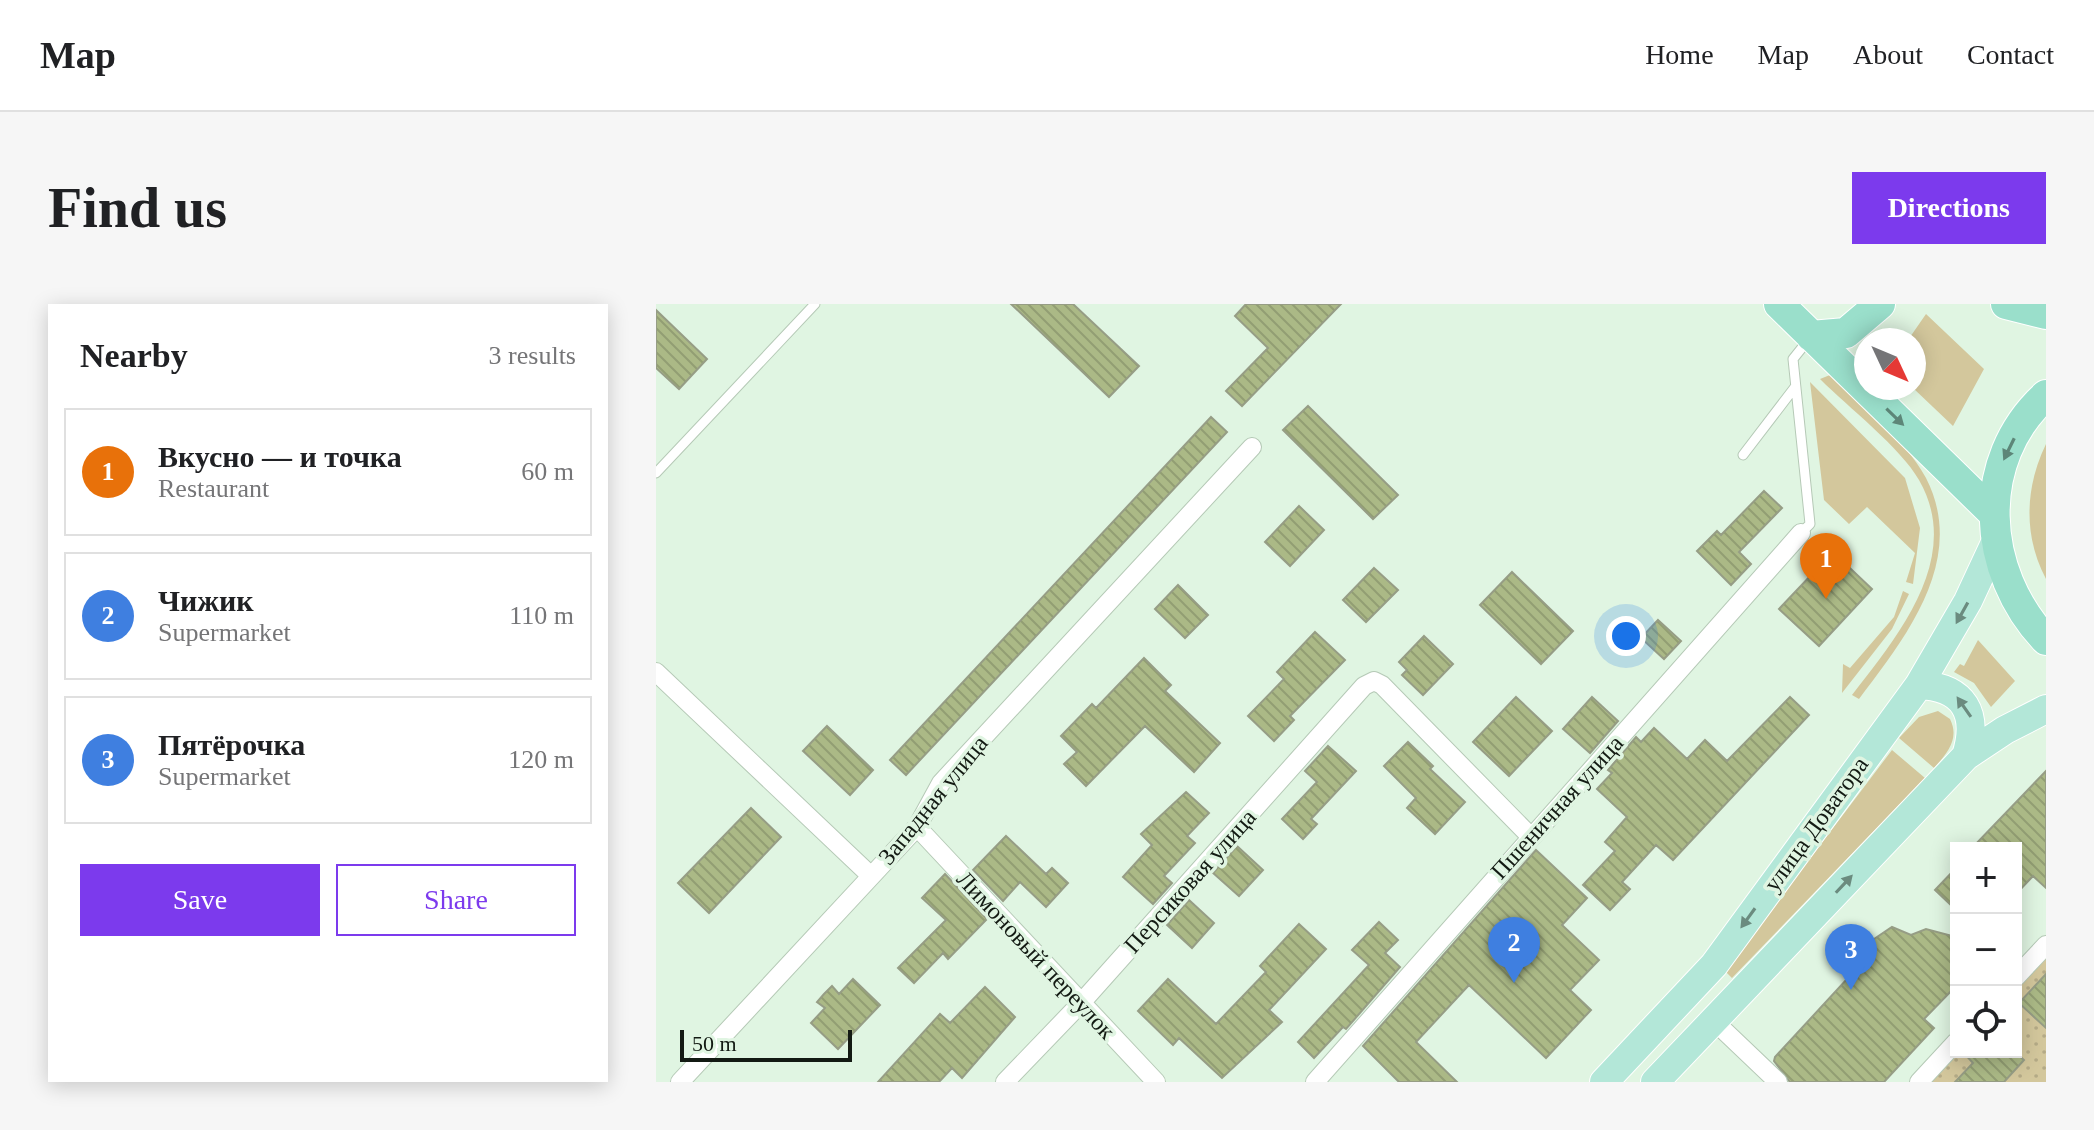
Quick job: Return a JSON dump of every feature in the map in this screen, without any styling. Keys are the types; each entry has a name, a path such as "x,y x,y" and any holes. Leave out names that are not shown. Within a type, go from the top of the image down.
{"highway":[{"path":"1779,304 1994,528"},
{"path":"1811,336 1846,333 1880,304"},
{"path":"2006,304 2046,314"},
{"path":"2046,395 2026,413 1999,470 1994,528 2005,579 2046,640"}],"main road":[{"name":"улица Доватора","path":"1604,1082 1714,965 1919,685 1968,601 1994,528"},
{"path":"1919,685 1943,688 1965,706 1972,719 1973,735 1966,756"},
{"path":"1655,1082 1966,756 2005,730 2046,709"}],"street":[{"name":"Западная улица","path":"680,1082 917,827 941,783 1252,447"},
{"name":"Пшеничная улица","path":"1315,1082 1801,533"},
{"path":"656,672 870,875"},
{"name":"Персиковая улица","path":"1005,1082 1081,1003 1364,686 1374,681 1382,685 1530,836"},
{"name":"Лимоновый переулок","path":"917,827 1156,1082"},
{"path":"2022,971 2046,945"},
{"path":"1714,1021 1778,1082"},
{"path":"1919,1082 1950,1048"}],"lane":[{"path":"656,473 812,305"},
{"path":"1801,533 1810,524 1793,359 1811,336"},
{"path":"1743,455 1795,387"}],"shaded area":[{"path":"1926,314 1984,369 1953,426 1926,400 1926,328 1916,328"},
{"path":"1830,375 1906,449 1926,478 1937,509 1940,539 1926,596 1895,650 1859,699 1852,695 1888,648 1919,595 1929,567 1934,538 1931,509 1911,468 1887,441 1820,379"},
{"path":"1810,382 1905,478 1920,528 1913,584 1906,582 1915,553 1867,507 1849,524 1824,500"},
{"path":"2046,444 2046,579 2033,546 2030,512 2034,477"},
{"path":"1903,591 1909,594 1892,629 1842,693 1843,664 1850,668 1894,617"},
{"path":"1978,640 2015,681 1991,707 1974,683 1954,672 1960,664 1964,666"},
{"path":"1938,711 1950,719 1954,733 1947,751 1934,768 1899,738 1919,717"},
{"path":"1892,750 1925,778 1732,978 1725,971"},
{"path":"2046,936 2046,1082 1911,1082 1950,1056 2022,1058 2022,962"}],"building":[{"path":"1011,304 1073,304 1139,366 1109,397"},
{"path":"1246,304 1341,304 1242,406 1226,391 1268,348 1235,316"},
{"path":"656,310 707,359 679,389 656,368"},
{"path":"1308,406 1398,495 1373,519 1283,430"},
{"path":"1211,417 1227,432 906,775 890,760"},
{"path":"1764,491 1782,508 1739,552 1751,564 1731,585 1697,551 1717,531 1721,535"},
{"path":"1299,506 1324,530 1290,566 1265,542"},
{"path":"1833,552 1872,589 1819,646 1779,609"},
{"path":"1374,568 1398,590 1366,622 1343,600"},
{"path":"1512,572 1573,631 1541,664 1480,605"},
{"path":"1178,585 1208,615 1185,638 1155,609"},
{"path":"1658,620 1681,641 1664,659 1641,638"},
{"path":"1315,632 1345,660 1290,716 1294,720 1274,741 1248,716 1284,679 1277,672"},
{"path":"1424,636 1453,664 1423,695 1402,675 1407,670 1399,662"},
{"path":"1144,658 1171,685 1165,691 1220,743 1194,772 1145,726 1086,786 1064,764 1077,752 1061,736 1092,704 1096,708"},
{"path":"1516,697 1552,731 1509,776 1473,742"},
{"path":"1592,697 1618,721 1590,753 1563,729"},
{"path":"1790,697 1809,715 1673,860 1656,845 1622,882 1630,889 1610,910 1583,885 1615,851 1605,842 1627,817 1597,789 1612,773 1608,770 1636,737 1641,742 1654,728 1687,759 1705,740 1727,761"},
{"path":"827,726 873,770 850,795 803,751"},
{"path":"1408,742 1433,766 1430,769 1465,802 1435,834 1407,808 1416,798 1384,766"},
{"path":"1328,746 1356,771 1311,819 1317,824 1303,839 1282,819 1317,782 1305,771"},
{"path":"2046,771 2046,888 2033,876 2022,888 2022,842 1978,842"},
{"path":"1186,792 1209,813 1187,836 1195,843 1164,876 1172,883 1153,904 1123,877 1152,845 1141,834"},
{"path":"751,808 781,837 709,913 678,883"},
{"path":"1006,836 1046,874 1052,868 1068,883 1046,907 1020,882 1003,901 973,870"},
{"path":"1237,846 1263,870 1239,896 1213,873"},
{"path":"1536,850 1587,898 1562,925 1599,960 1570,990 1591,1010 1546,1058 1469,985 1416,1042 1457,1082 1399,1082 1363,1046"},
{"path":"945,874 987,919 948,959 943,953 914,983 898,968 946,920 922,898"},
{"path":"1950,874 1950,904 1935,890"},
{"path":"1189,900 1214,923 1192,948 1167,925"},
{"path":"1379,922 1398,940 1385,953 1400,967 1346,1029 1343,1027 1314,1058 1298,1042 1369,965 1352,950"},
{"path":"1299,924 1326,949 1269,1010 1282,1022 1222,1078 1179,1038 1173,1045 1138,1011 1168,979 1216,1024 1266,972 1260,966"},
{"path":"1892,927 1911,935 1926,929 1950,935 1950,992 1924,1019 1934,1028 1884,1082 1790,1082 1774,1061 1775,1057 1872,952 1874,939"},
{"path":"2046,974 2046,1028 2022,1006 2022,1000"},
{"path":"853,979 880,1005 838,1049 811,1023 825,1008 817,1002 824,994 832,986 839,994"},
{"path":"985,987 1015,1017 962,1078 952,1068 939,1082 878,1082 940,1014 950,1023"},
{"path":"1968,1058 2024,1060 2004,1082 1955,1082 1973,1063"}],"place":[{"name":"Вкусно — и точка","path":"1826,599"},
{"name":"Чижик","path":"1514,983"},
{"name":"Пятёрочка","path":"1851,990"}]}
